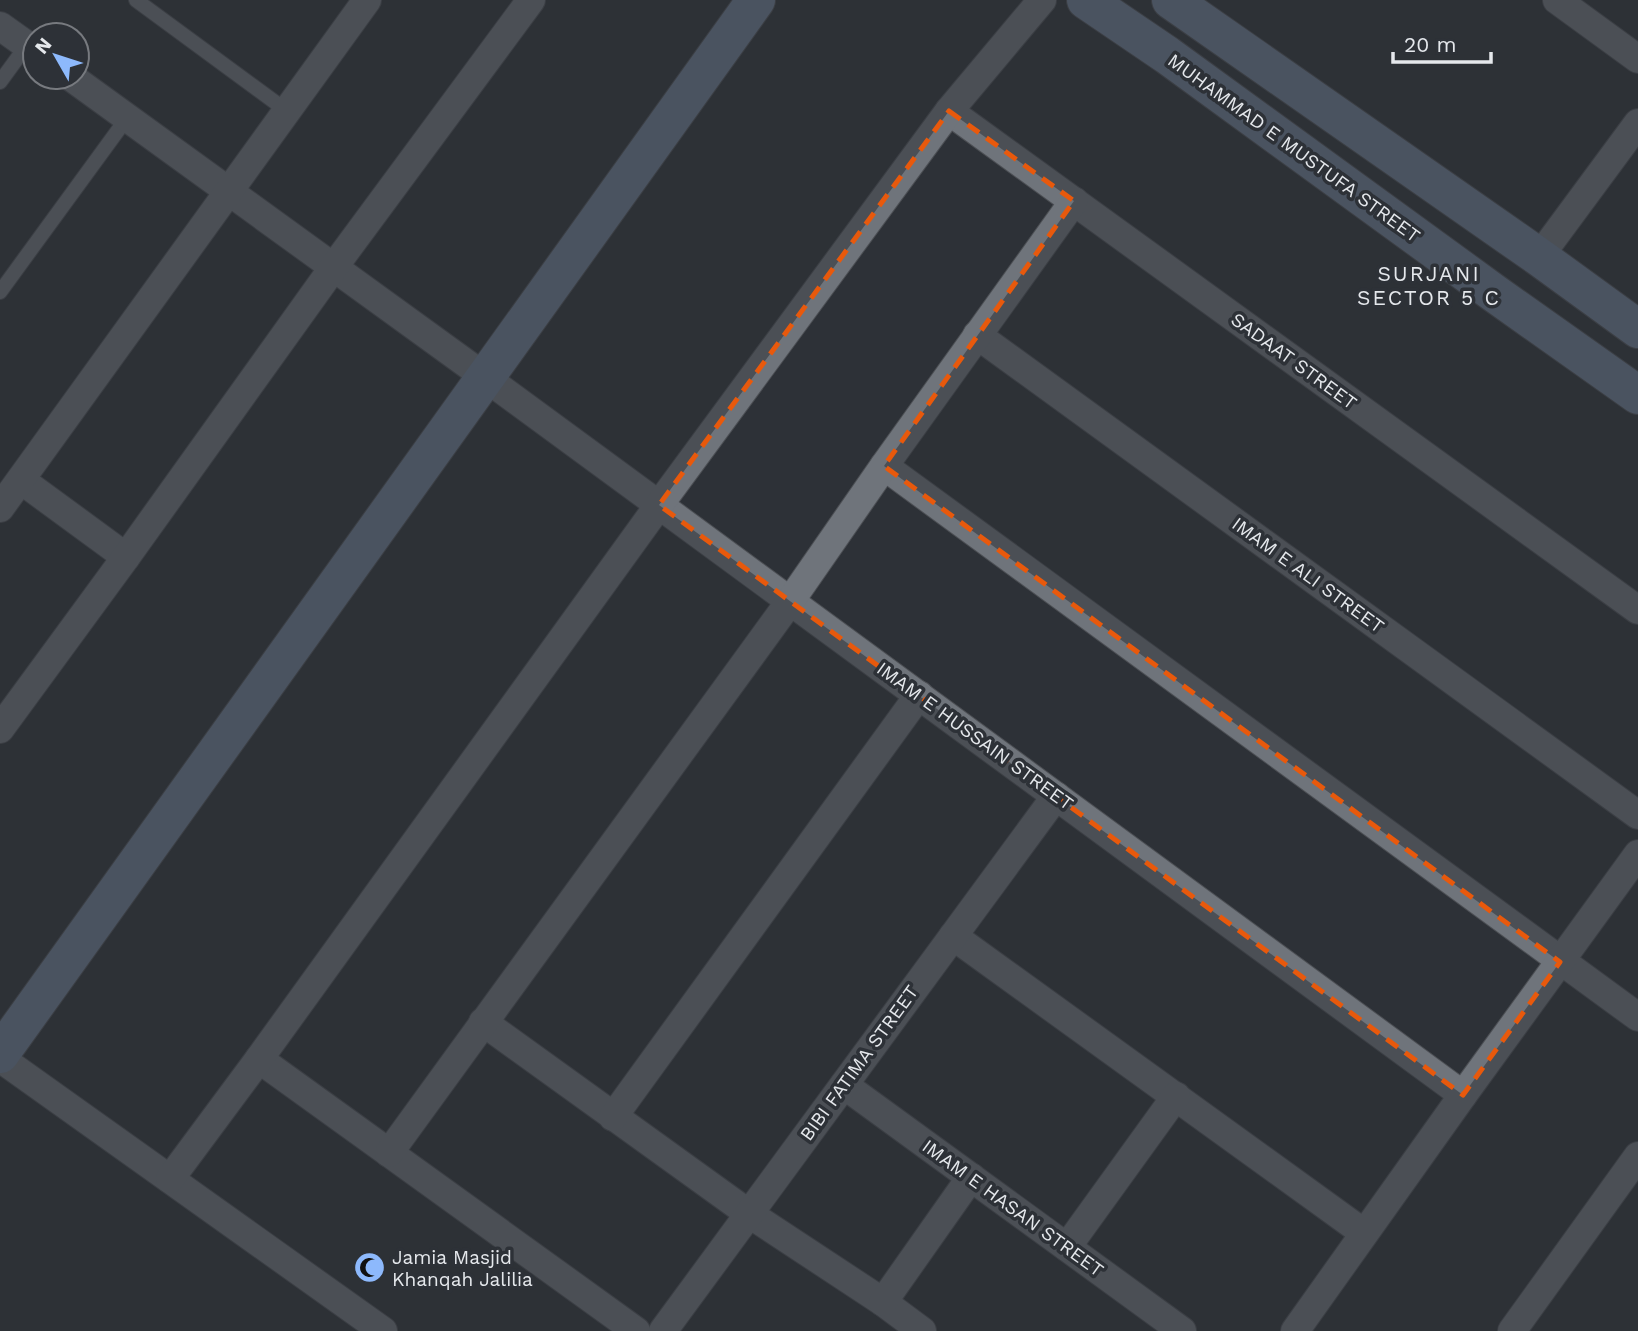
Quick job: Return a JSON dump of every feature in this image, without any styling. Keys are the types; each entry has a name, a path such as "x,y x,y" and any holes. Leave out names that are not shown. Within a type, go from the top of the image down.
{"street":[{"path":"0,729 333,268 531,0"},
{"path":"383,1331 0,1056 756,0"},
{"path":"170,1179 659,505 949,111 1042,0"},
{"name":"MUHAMMAD E MUSTUFA STREET","path":"1086,0 1167,55 1494,293 1638,394"},
{"path":"1557,0 1638,59"},
{"path":"0,508 287,111 357,4"},
{"path":"1196,7 1638,328"},
{"path":"0,26 21,41"},
{"name":"IMAM E HUSSAIN STREET","path":"90,91 791,600 1463,1095"},
{"name":"SADAAT STREET","path":"949,111 1638,610"},
{"path":"1539,257 1638,123"},
{"path":"389,1153 791,600 1074,201"},
{"name":"IMAM E ALI STREET","path":"977,335 1638,815"},
{"path":"884,466 1638,1017"},
{"path":"21,480 126,557"},
{"path":"613,1117 919,695"},
{"name":"BIBI FATIMA STREET","path":"663,1331 1056,796"},
{"path":"1295,1331 1638,855"},
{"path":"953,936 1364,1233"},
{"path":"483,1022 748,1213 883,1302 922,1331"},
{"path":"259,1059 636,1331"},
{"name":"IMAM E HASAN STREET","path":"844,1085 1182,1331"},
{"path":"1067,1247 1175,1096"},
{"path":"1511,1331 1638,1156"},
{"path":"883,1302 971,1177"}],"lane":[{"path":"136,0 287,111"},
{"path":"0,82 21,59"},
{"path":"0,292 127,118"}],"highlighted area":[{"path":"949,111 1074,201 884,466 1560,962 1463,1095 659,505"}],"place":[{"name":"Jamia Masjid Khanqah Jalilia","path":"369,1268"}],"district":[{"name":"SURJANI SECTOR 5 C","path":"1429,285"}]}
